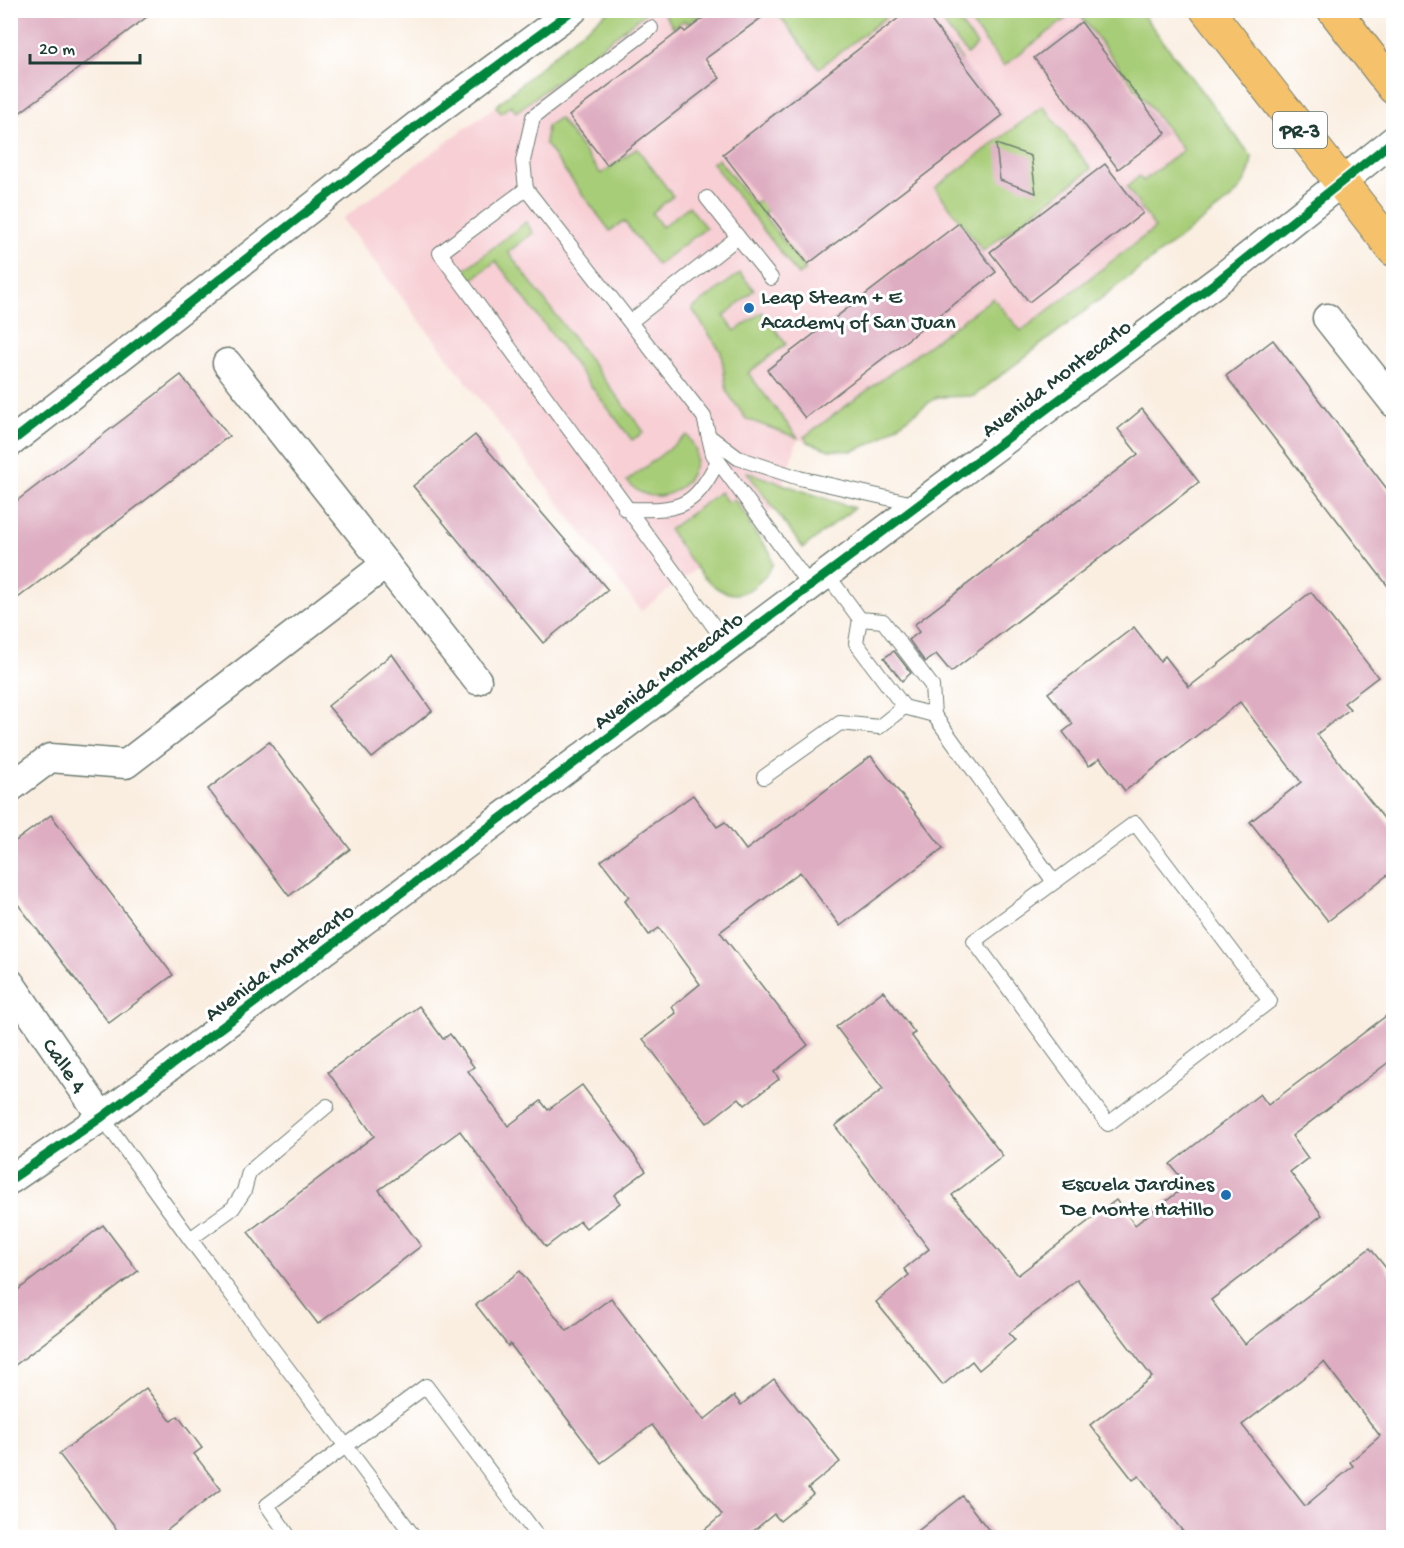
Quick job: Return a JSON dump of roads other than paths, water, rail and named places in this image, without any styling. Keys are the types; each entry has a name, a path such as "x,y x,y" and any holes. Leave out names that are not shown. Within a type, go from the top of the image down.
{"highway":[{"name":"PR-3","path":"1207,10 1394,250"},
{"path":"1334,10 1394,88"}],"street":[{"path":"10,443 424,120 573,10"},
{"name":"Avenida Montecarlo","path":"10,1180 102,1117 1220,279 1339,181 1394,140"},
{"path":"1327,318 1394,403"},
{"path":"226,363 477,680"},
{"path":"10,788 50,758 126,764 386,564"},
{"name":"Calle 4","path":"10,982 102,1117"}],"lane":[{"path":"651,28 533,117 523,161 526,189 704,417 713,454 718,461 818,580 860,619 883,621 932,686 933,715 1054,882"},
{"path":"526,189 440,253 625,509 729,647"},
{"path":"707,198 771,278"},
{"path":"630,322 738,237"},
{"path":"710,437 738,458 789,475 918,505"},
{"path":"625,509 671,510 693,499 706,484 718,461"},
{"path":"860,619 856,643 904,707 933,715"},
{"path":"764,777 840,723 879,727 904,707"},
{"path":"1135,823 1270,1001 1108,1124 974,941 1054,882 1135,823"},
{"path":"190,1239 233,1208 244,1191 249,1172 327,1106"},
{"path":"102,1117 190,1239 415,1538"},
{"path":"290,1538 267,1505 426,1386 539,1538"}],"place":[{"name":"Leap Steam + E Academy of San Juan","path":"749,308"},
{"name":"Escuela Jardines De Monte Hatillo","path":"1226,1195"}]}
